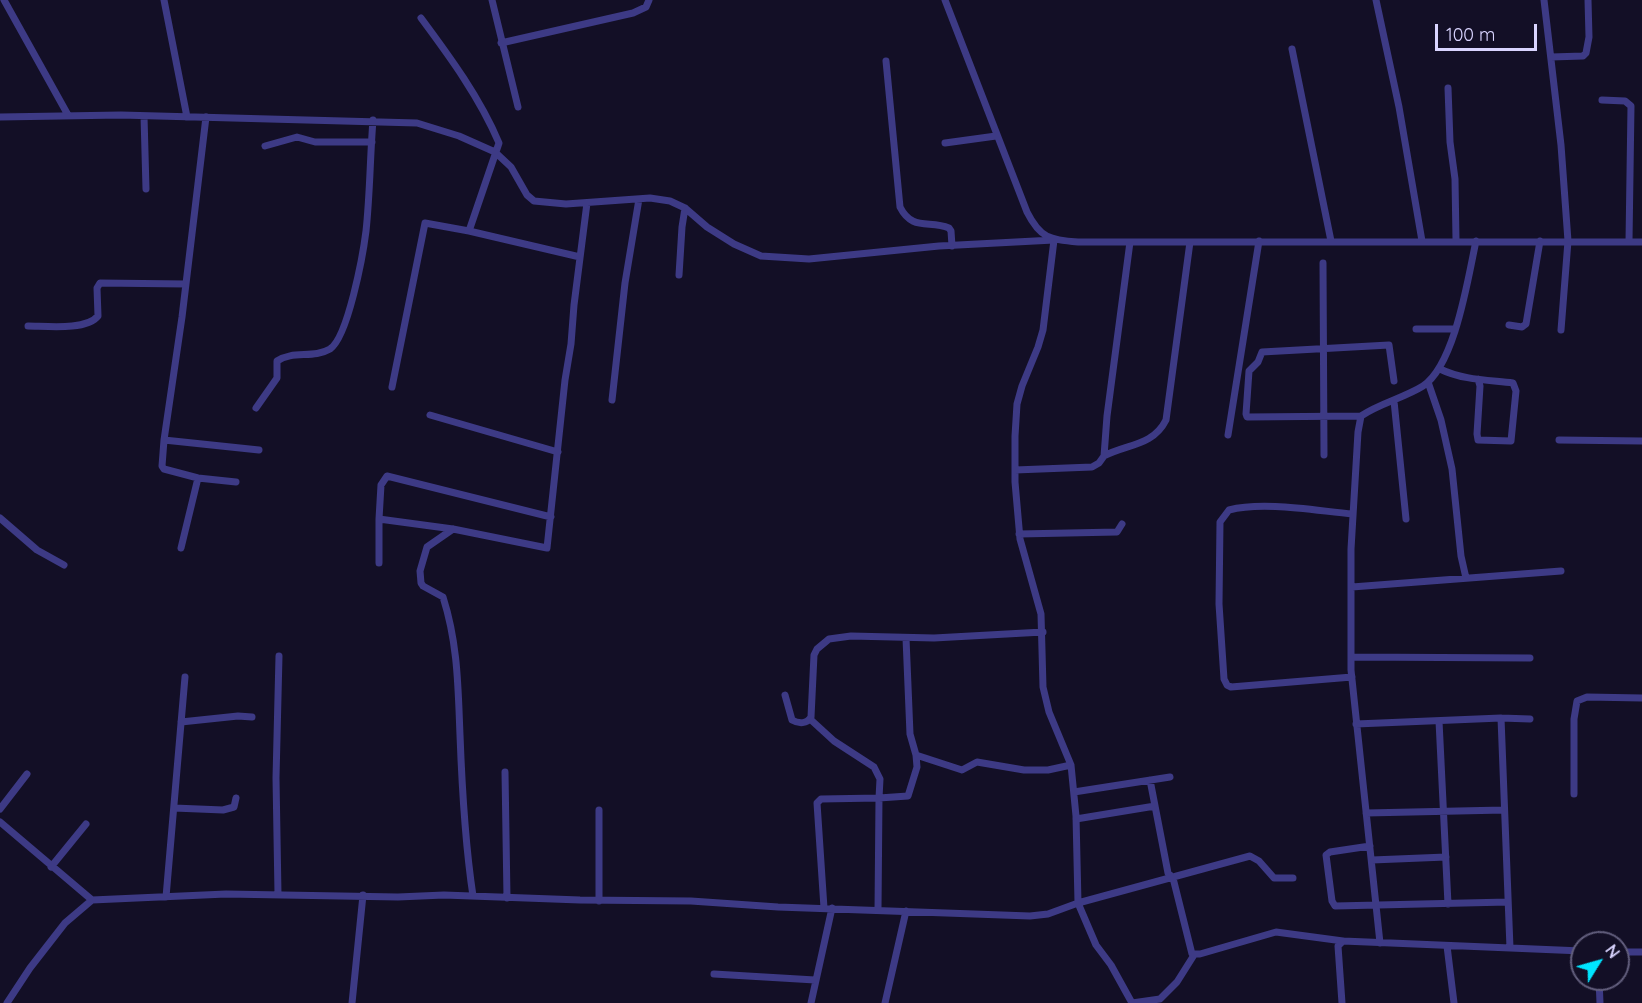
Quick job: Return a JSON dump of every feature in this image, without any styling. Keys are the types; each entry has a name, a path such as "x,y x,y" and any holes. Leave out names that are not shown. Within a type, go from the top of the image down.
{"street":[{"path":"4,0 68,115"},
{"path":"164,0 188,117"},
{"path":"492,0 518,107"},
{"path":"501,43 633,13 646,7 649,0"},
{"path":"945,0 996,136 1032,222 1045,236 1054,240"},
{"path":"1376,0 1399,107 1422,241"},
{"path":"1544,0 1562,145 1568,241 1561,330"},
{"path":"1551,57 1583,56 1586,53 1589,37 1588,0"},
{"path":"421,18 462,77 492,126 499,143 468,231"},
{"path":"1292,49 1331,241"},
{"path":"886,61 900,207 903,214 915,222 949,228 952,246"},
{"path":"1448,87 1450,142 1455,179 1456,240"},
{"path":"1602,100 1624,101 1631,105 1629,241"},
{"path":"0,117 68,115 373,120 426,125 495,152 511,167 527,195 534,201 566,204 639,199 664,200 685,208 727,240 761,256 809,259 952,246 1054,240 1642,242"},
{"path":"144,116 146,189"},
{"path":"206,117 164,440 163,468 198,478 236,482"},
{"path":"256,408 277,378 277,361 286,354 323,352 341,337 350,309 366,233 373,120"},
{"path":"945,143 996,136"},
{"path":"265,146 297,137 315,142 372,142"},
{"path":"612,400 639,199"},
{"path":"379,519 453,529 548,548 587,203"},
{"path":"679,275 685,208"},
{"path":"392,387 425,224 468,231 580,257"},
{"path":"1054,240 1043,330 1017,404 1015,470 1019,534 1041,614 1043,687 1049,712 1071,765 1076,819 1078,903 1096,945 1111,964 1132,1003 1160,999 1177,982 1194,955 1276,932 1343,941 1570,950"},
{"path":"1228,435 1259,241"},
{"path":"1394,381 1389,345 1372,348 1322,348 1262,352 1258,362 1249,370 1246,414 1250,418 1361,416 1428,382 1440,369 1450,349 1476,241"},
{"path":"1509,325 1523,327 1526,324 1540,241"},
{"path":"1015,470 1092,467 1104,456 1107,416 1130,242"},
{"path":"1104,456 1144,443 1156,435 1166,420 1190,242"},
{"path":"1323,263 1324,455"},
{"path":"28,326 80,325 93,321 98,316 97,288 100,284 186,284"},
{"path":"1416,329 1455,329"},
{"path":"1440,369 1455,376 1513,383 1515,385 1511,441 1478,440 1480,386 1478,379"},
{"path":"1428,382 1441,420 1452,469 1461,556 1466,578"},
{"path":"1394,401 1406,519"},
{"path":"430,415 558,452"},
{"path":"1361,416 1351,549 1352,677 1380,943"},
{"path":"164,440 259,450"},
{"path":"1559,440 1642,441"},
{"path":"379,563 381,485 387,476 551,517"},
{"path":"181,548 198,478"},
{"path":"1352,677 1231,687 1227,685 1224,679 1219,604 1220,522 1229,510 1294,508 1353,514"},
{"path":"0,518 37,550 64,565"},
{"path":"1019,534 1117,532 1122,524"},
{"path":"453,529 427,547 420,579 423,586 443,597 456,651 462,791 467,860 473,896"},
{"path":"1352,587 1561,571"},
{"path":"810,719 814,655 829,639 851,636 961,638 1043,632"},
{"path":"811,1003 828,908 818,802 821,799 908,796 916,767 916,755 910,734 906,638"},
{"path":"278,894 276,778 279,656"},
{"path":"1352,657 1530,658"},
{"path":"166,897 185,677"},
{"path":"785,695 792,720 800,723 810,719"},
{"path":"1574,794 1574,719 1577,701 1587,698 1642,698"},
{"path":"181,722 238,716 252,717"},
{"path":"1356,724 1501,718 1530,719"},
{"path":"1501,718 1510,948"},
{"path":"810,719 834,741 874,767 880,779 878,910"},
{"path":"1439,721 1448,904"},
{"path":"916,755 962,770 966,770 977,762 1024,770 1048,770 1071,765"},
{"path":"505,772 507,898"},
{"path":"0,808 27,774"},
{"path":"1074,792 1170,777"},
{"path":"1150,780 1168,873 1173,878 1191,952 1194,955"},
{"path":"174,808 223,810 234,807 236,798"},
{"path":"1076,819 1155,806"},
{"path":"598,810 599,901"},
{"path":"1366,813 1504,810"},
{"path":"0,822 92,900"},
{"path":"51,867 86,824"},
{"path":"1370,846 1330,852 1326,858 1333,905 1340,907 1508,902"},
{"path":"7,1003 30,968 65,923 92,900 226,894 330,897 473,896 599,901 691,901 1036,916 1250,856 1259,861 1274,878 1293,878"},
{"path":"1372,860 1446,857"},
{"path":"352,1003 363,895"},
{"path":"885,1003 906,911"},
{"path":"1342,1003 1338,946 1343,941"},
{"path":"1447,946 1454,1003"},
{"path":"714,974 815,980"}]}
